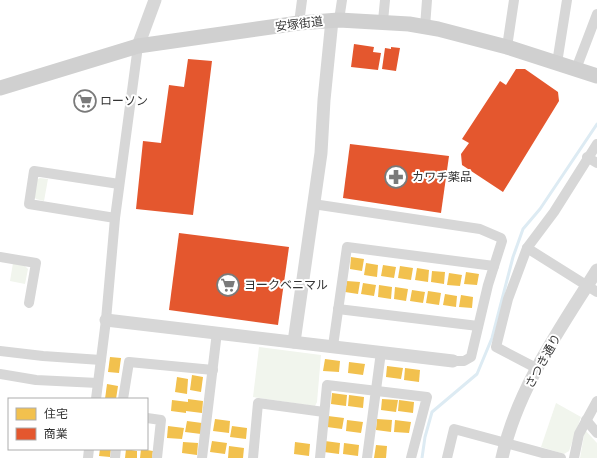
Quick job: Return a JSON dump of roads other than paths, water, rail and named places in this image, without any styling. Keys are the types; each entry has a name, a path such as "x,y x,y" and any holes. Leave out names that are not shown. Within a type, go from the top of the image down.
{"main road":[{"name":"安塚街道","path":"0,88 138,46 298,23 335,20 383,22 425,27 507,47 597,76"}],"street":[{"path":"96,398 106,320 119,184 138,46 155,0"},
{"path":"298,23 302,0"},
{"path":"294,342 320,153 324,100 335,20 342,0"},
{"path":"383,22 385,0"},
{"path":"425,27 427,0"},
{"path":"507,47 514,0"},
{"path":"557,63 567,0"},
{"path":"576,69 597,14"},
{"path":"538,369 496,347 508,299 527,248 554,212 587,157 597,144"},
{"path":"587,157 597,163"},
{"path":"115,218 29,204 34,171 119,184"},
{"path":"106,320 453,361 464,362 470,357 488,285 502,241 501,238 480,229 313,204"},
{"path":"333,346 346,247 494,266"},
{"path":"527,248 592,289"},
{"path":"0,257 36,263 29,303"},
{"name":"さつき通り","path":"502,458 505,443 515,413 552,342 592,289 597,270"},
{"path":"338,309 478,326"},
{"path":"202,458 217,332"},
{"path":"0,351 101,360"},
{"path":"367,458 382,352"},
{"path":"123,398 129,362 213,370"},
{"path":"0,374 36,380 98,383"},
{"path":"320,458 327,385 427,397 411,458"},
{"path":"574,458 579,434 597,401"},
{"path":"253,458 258,403 324,412"},
{"path":"148,418 161,420 157,458"},
{"path":"586,420 597,433"},
{"path":"447,458 454,429 561,458"}],"waterway":[{"path":"422,458 425,437 432,412 477,374 492,338 513,257 523,229 540,209 597,124"}],"place":[{"name":"ローソン","path":"85,101"},
{"name":"カワチ薬品","path":"396,177"},
{"name":"ヨークベニマル","path":"228,285"}]}
